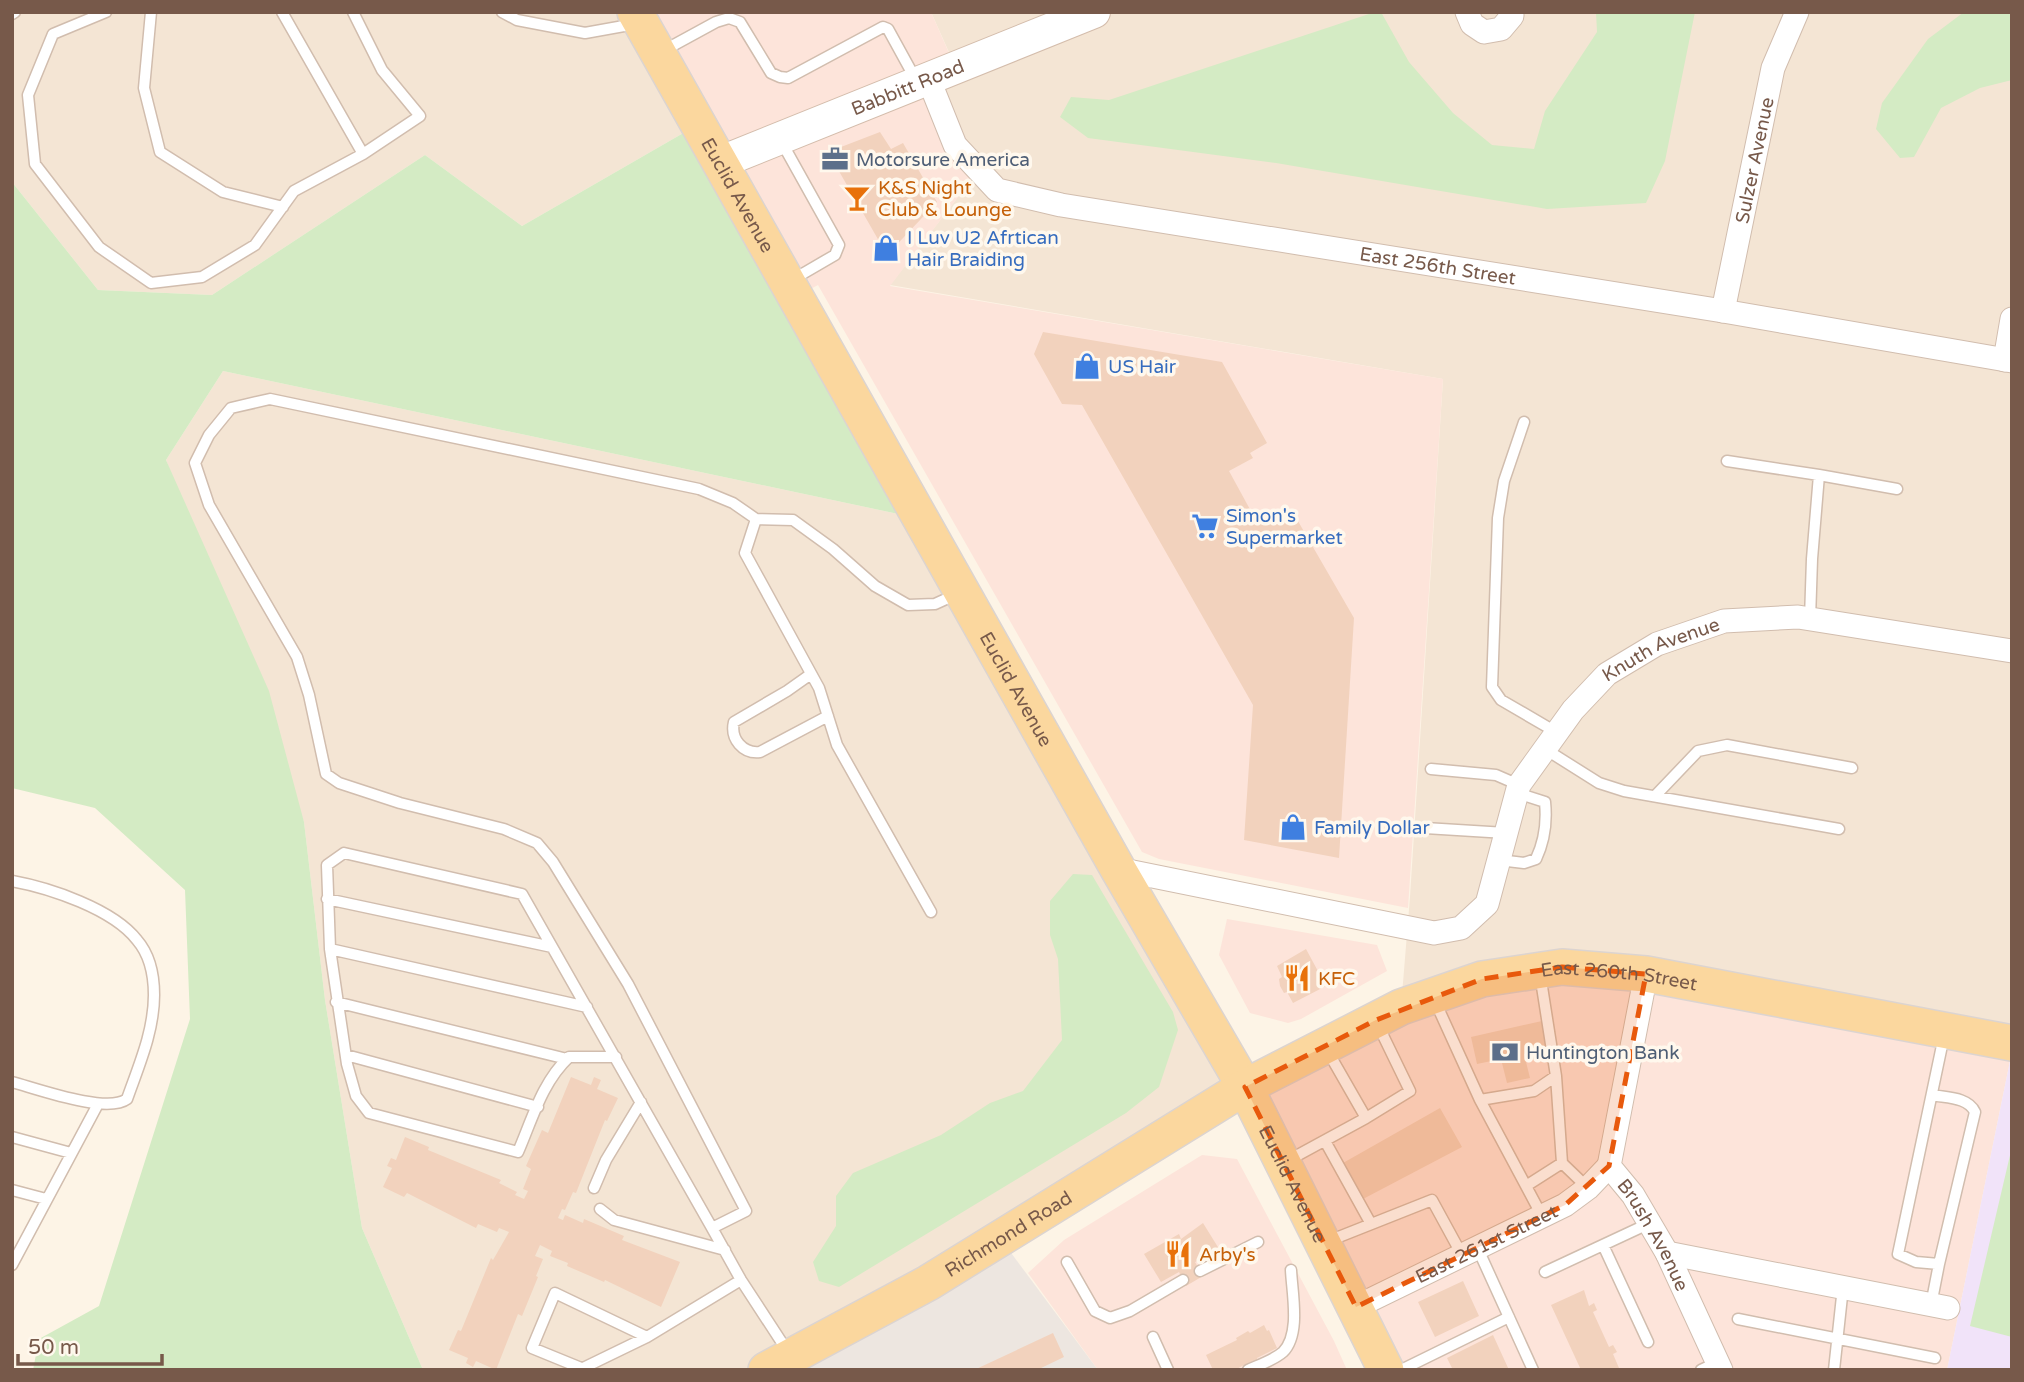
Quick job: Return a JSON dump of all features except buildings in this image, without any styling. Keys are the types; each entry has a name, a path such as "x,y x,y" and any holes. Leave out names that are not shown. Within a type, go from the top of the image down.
{"main road":[{"name":"Babbitt Road","path":"721,162 1094,12"},
{"name":"Euclid Avenue","path":"638,18 1118,869 1245,1087 1387,1370"},
{"name":"East 260th Street","path":"1245,1087 1401,1007 1482,979 1562,967 1646,974 2012,1043"},
{"name":"Richmond Road","path":"778,1362 928,1283 1245,1087"}],"street":[{"path":"1467,12 1472,24 1484,33 1501,29 1512,16 1512,12"},
{"name":"Sulzer Avenue","path":"1723,311 1773,68 1797,12"},
{"name":"East 256th Street","path":"923,82 955,145 997,190 1061,205 1723,311 2008,360"},
{"path":"2008,360 2012,319"},
{"name":"Knuth Avenue","path":"1118,869 1434,933 1461,928 1488,904 1518,789 1550,741 1573,710 1607,674 1657,644 1724,621 1798,617 2012,651"},
{"name":"Brush Avenue","path":"1646,974 1609,1166 1633,1195 1667,1253 1713,1367"},
{"name":"East 261st Street","path":"1356,1307 1565,1205 1588,1188 1609,1166"},
{"path":"1667,1253 1940,1306"}],"lane":[{"path":"106,12 53,34 29,95 35,164 99,247 151,283 202,277 255,245 295,191 363,154 420,116 383,70 353,12"},
{"path":"151,12 144,88 160,152 223,192 283,207"},
{"path":"282,12 363,154"},
{"path":"502,12 517,20 586,33 638,18"},
{"path":"659,53 716,22 729,18 740,22 771,73 788,78 883,27 888,29 923,82"},
{"path":"780,139 839,245 835,255 788,282"},
{"path":"712,1228 746,1211 628,984 553,862 537,843 504,829 400,803 340,783 326,774 309,695 297,657 209,505 195,463 209,435 231,408 270,399 699,489 733,503 756,519 793,520 875,586 908,605 935,604 962,592"},
{"path":"1524,422 1504,481 1498,518 1492,687 1501,700 1599,783 1839,830"},
{"path":"1727,461 1896,489"},
{"path":"1810,619 1819,475"},
{"path":"756,519 746,553 819,688 837,745 931,912"},
{"path":"811,674 734,722 734,737 741,748 754,753 760,752 828,716"},
{"path":"1655,796 1698,751 1727,745 1852,768"},
{"path":"1431,769 1496,775 1545,802 1546,821 1536,859 1524,863 1499,860"},
{"path":"1425,828 1506,833"},
{"path":"567,1059 548,1081 518,1152 369,1113 356,1096 336,1002 330,949 327,865 344,853 522,894 725,1250 778,1362"},
{"path":"12,881 55,892 97,910 124,927 137,939 149,960 154,980 149,1034 127,1099 120,1104 98,1104 12,1082"},
{"path":"327,899 552,947"},
{"path":"330,949 587,1007"},
{"path":"1540,970 1556,1076 1562,1163 1588,1188"},
{"path":"1433,996 1480,1100 1542,1216"},
{"path":"336,1002 567,1059 616,1058"},
{"path":"1284,1163 1410,1091 1376,1020"},
{"path":"1939,1265 1916,1262 1898,1254 1945,1030"},
{"path":"1325,1047 1366,1118"},
{"path":"346,1055 538,1107"},
{"path":"1480,1100 1535,1091 1556,1076"},
{"path":"1932,1095 1965,1101 1975,1112 1939,1265 1940,1306"},
{"path":"594,1188 606,1160 641,1101"},
{"path":"12,1265 16,1249 98,1104"},
{"path":"12,1137 71,1153"},
{"path":"1325,1141 1371,1224"},
{"path":"1526,1186 1562,1163"},
{"path":"12,1190 46,1199"},
{"path":"1324,1243 1432,1200 1470,1251 1509,1317 1533,1370"},
{"path":"600,1209 614,1220 725,1250"},
{"path":"1545,1272 1650,1223"},
{"path":"1200,1271 1258,1242"},
{"path":"1603,1244 1648,1342"},
{"path":"1067,1262 1096,1311 1110,1318 1130,1311 1183,1280"},
{"path":"1248,1370 1284,1351 1290,1341 1293,1323 1292,1270"},
{"path":"647,1337 555,1293 532,1348 580,1369 647,1337 741,1280"},
{"path":"1834,1370 1843,1287"},
{"path":"1401,1370 1509,1317"},
{"path":"1738,1319 1936,1358"},
{"path":"1153,1337 1168,1370"}],"highlighted area":[{"path":"1562,967 1646,974 1609,1166 1565,1205 1356,1307 1245,1087 1376,1020 1482,979"}],"shaded area":[{"path":"12,12 635,12 699,124 522,226 425,155 212,295 98,290 12,182"},
{"path":"635,12 931,12 956,69 929,80 978,171 890,286 1443,379 1408,908 1159,859 1142,852 818,285 796,297"},
{"path":"931,12 2012,12 2012,1043 1401,1007 1443,379 890,285 978,171 929,80 956,68"},
{"path":"223,371 922,519 1245,1087 766,1370 423,1370 362,1228 325,1000 304,822 166,460"},
{"path":"1227,919 1377,945 1387,971 1301,1019 1288,1023 1250,1013 1219,955"},
{"path":"1562,967 2012,1051 1947,1370 1386,1370 1245,1087 1325,1047"},
{"path":"2012,1051 2012,1370 1947,1370"},
{"path":"1202,1155 1237,1159 1347,1370 1098,1370 1028,1273 1064,1240"},
{"path":"1000,1238 1098,1370 796,1370"}],"green space":[{"path":"1381,12 1409,62 1453,113 1492,145 1534,149 1545,111 1597,32 1596,12 1695,12 1665,161 1646,203 1547,209 1276,163 1088,138 1060,117 1071,97 1109,100"},
{"path":"1964,12 2012,12 2012,80 1980,88 1941,108 1914,157 1900,158 1876,129 1882,103 1928,39"},
{"path":"699,124 922,519 223,371 166,460 269,691 304,822 325,1000 362,1228 423,1370 33,1370 39,1339 99,1306 190,1019 185,890 95,808 12,788 12,182 98,290 212,295 425,155 522,226"},
{"path":"1073,874 1092,875 1173,1012 1178,1030 1159,1087 1126,1113 839,1287 819,1281 813,1262 836,1226 836,1196 853,1173 941,1135 990,1103 1023,1091 1062,1040 1058,959 1050,935 1050,901"},
{"path":"2012,1151 2012,1337 1970,1326"}],"place":[{"name":"Motorsure America","path":"835,159"},
{"name":"K&S Night Club & Lounge","path":"857,198"},
{"name":"I Luv U2 Afrtican Hair Braiding","path":"886,248"},
{"name":"US Hair","path":"1087,366"},
{"name":"Simon's Supermarket","path":"1205,526"},
{"name":"Family Dollar","path":"1293,827"},
{"name":"KFC","path":"1297,978"},
{"name":"Huntington Bank","path":"1505,1052"},
{"name":"Arby's","path":"1178,1254"}]}
